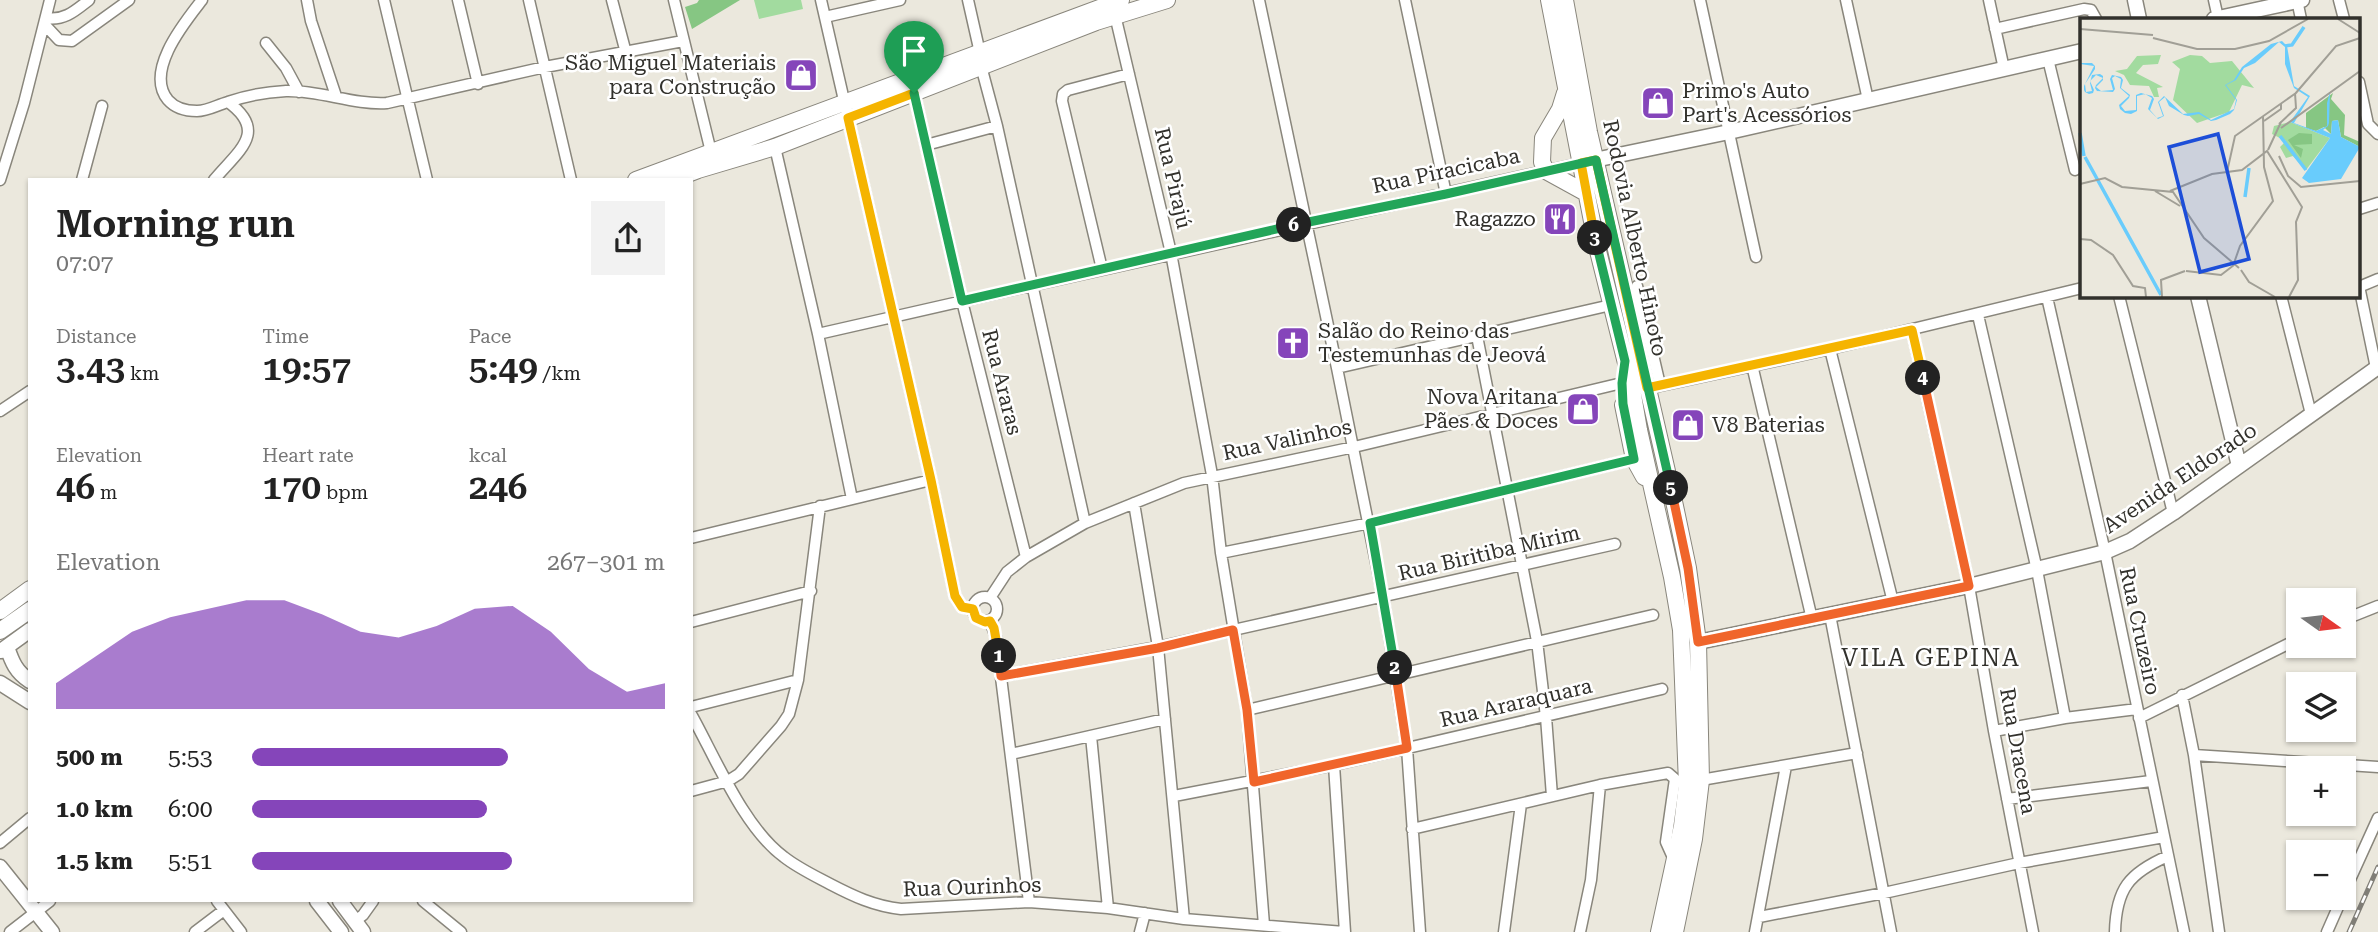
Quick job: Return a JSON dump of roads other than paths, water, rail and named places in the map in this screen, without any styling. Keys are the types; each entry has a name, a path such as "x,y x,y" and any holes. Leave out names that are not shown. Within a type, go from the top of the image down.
{"main road":[{"path":"677,178 775,147 846,111 1116,4 1167,0"},
{"name":"Rodovia Alberto Hinoto","path":"1549,0 1566,91 1653,387 1688,568 1698,642 1701,780 1680,930"},
{"name":"Rodovia Alberto Hinoto","path":"1566,3 1588,162 1586,193 1653,487 1681,630 1687,784 1682,826 1659,929"},
{"path":"641,178 711,152 914,93 980,60"},
{"path":"1566,91 1543,138 1541,155 1546,171 1586,193"},
{"path":"1625,361 1622,383 1634,459 1653,487"},
{"path":"0,611 28,590"},
{"path":"0,631 28,611"}],"street":[{"path":"0,180 24,103 50,0"},
{"path":"45,21 63,18 89,0"},
{"path":"45,21 59,40 72,41 129,0"},
{"path":"202,0 169,47 162,73 164,94 170,102 185,110 199,111 228,102 286,91 336,96 374,104 407,100 545,67 683,41"},
{"path":"307,0 311,21 336,96"},
{"path":"384,0 426,178"},
{"path":"458,0 478,84"},
{"path":"529,0 571,178"},
{"path":"612,0 626,53"},
{"path":"674,0 711,152"},
{"path":"821,0 955,596 962,607 973,609"},
{"path":"825,17 900,0"},
{"path":"968,0 1085,523"},
{"path":"1259,0 1370,523 1383,597 1407,748 1420,932"},
{"path":"1405,0 1446,194"},
{"path":"1700,0 1756,257"},
{"path":"1846,0 1868,100"},
{"path":"1989,0 2004,69"},
{"path":"2135,0 2139,18"},
{"path":"2214,0 2216,18"},
{"path":"2220,18 2299,0 2301,18"},
{"path":"2339,0 2344,18"},
{"name":"Rua Pirajú","path":"1116,4 1129,74 1171,253 1212,475 1221,553 1247,710 1264,925"},
{"path":"1995,29 2084,9 2091,10 2095,18"},
{"path":"266,43 286,68 299,92"},
{"name":"Rua Piracicaba","path":"818,334 1306,222 1729,132 2080,51"},
{"path":"2048,59 2075,170"},
{"path":"1102,269 1062,101 1063,94 1068,89 1129,74"},
{"path":"2360,87 2368,124 2378,134"},
{"name":"Rua Araras","path":"914,93 962,301 1026,557"},
{"path":"216,178 248,136 248,122 228,102"},
{"path":"83,178 102,106"},
{"path":"926,145 997,126"},
{"path":"775,147 852,499"},
{"path":"2360,209 2378,203"},
{"path":"2360,287 2378,279"},
{"path":"1637,286 1653,387 1978,315 2080,289"},
{"path":"2360,292 2377,368"},
{"name":"Rua Cruzeiro","path":"2047,297 2105,552 2184,932"},
{"path":"2119,298 2173,513"},
{"path":"2198,298 2239,466"},
{"path":"2282,298 2311,414"},
{"path":"1337,368 1611,305"},
{"path":"1978,315 2037,570 2064,718"},
{"name":"Rua Dracena","path":"1912,330 1969,586 2033,932"},
{"path":"1476,336 1538,641 1552,796"},
{"path":"1830,349 1893,602"},
{"path":"1752,365 1812,619"},
{"name":"Avenida Eldorado","path":"1698,642 1969,586 2105,552 2130,541 2173,513 2377,368"},
{"name":"Rua Valinhos","path":"990,598 1007,572 1026,557 1085,523 1184,483 1354,447 1622,383"},
{"path":"0,411 28,392"},
{"path":"1221,553 1370,523 1634,459"},
{"path":"693,538 931,480"},
{"path":"1134,503 1158,648 1184,919"},
{"path":"693,790 728,781 752,761 781,726 793,703 811,591 820,506"},
{"name":"Rua Biritiba Mirim","path":"1001,676 1158,648 1615,544"},
{"path":"693,621 811,591"},
{"path":"990,598 995,600 998,609 990,621 981,621 973,609 977,600 990,598"},
{"path":"2356,617 2376,610"},
{"path":"1247,710 1653,615"},
{"path":"1830,615 1891,932"},
{"path":"990,621 996,637 1029,902"},
{"path":"28,631 4,649 13,665 28,680"},
{"path":"1994,731 2064,718 2138,713 2286,645"},
{"path":"693,706 798,680"},
{"path":"0,683 28,701"},
{"name":"Rua Araraquara","path":"1174,796 1335,765 1662,689"},
{"path":"2182,695 2194,755 2219,932"},
{"name":"Rua Ourinhos","path":"693,718 748,817 768,843 783,857 810,874 860,900 901,909 1029,902 1108,908 1184,919 1345,932"},
{"path":"1011,754 1165,719"},
{"path":"1091,736 1108,908"},
{"path":"1701,780 1857,753"},
{"path":"2194,755 2378,767"},
{"path":"1335,765 1345,932"},
{"path":"1755,932 1786,766"},
{"path":"1412,829 1662,773 1672,775 1675,779 1666,842 1675,862"},
{"path":"2007,799 2151,781"},
{"path":"1580,932 1591,880 1600,785"},
{"path":"1504,932 1521,804"},
{"path":"2356,867 2378,818"},
{"path":"0,843 28,820"},
{"path":"1759,917 2019,863 2164,837"},
{"path":"2115,932 2116,912 2123,889 2134,874 2146,865 2168,856"},
{"path":"0,867 28,901"},
{"path":"29,902 52,932"},
{"path":"10,932 49,902"},
{"path":"318,902 341,932"},
{"path":"331,919 339,902"},
{"path":"340,902 359,927"},
{"path":"359,927 372,902"},
{"path":"424,902 460,932"},
{"path":"195,932 221,906 241,932"},
{"path":"2327,932 2337,910"},
{"path":"1140,932 1144,913"},
{"path":"1659,929 1680,930"}],"railway":[{"path":"2349,932 2378,867"}],"place":[{"name":"São Miguel Materiais para Construção","path":"801,75"},
{"name":"Primo's Auto Part's Acessórios","path":"1658,103"},
{"name":"Ragazzo","path":"1560,219"},
{"name":"Salão do Reino das Testemunhas de Jeová","path":"1293,343"},
{"name":"Nova Aritana Pães & Doces","path":"1583,409"},
{"name":"V8 Baterias","path":"1688,425"}],"district":[{"name":"VILA GEPINA","path":"1931,658"}]}
